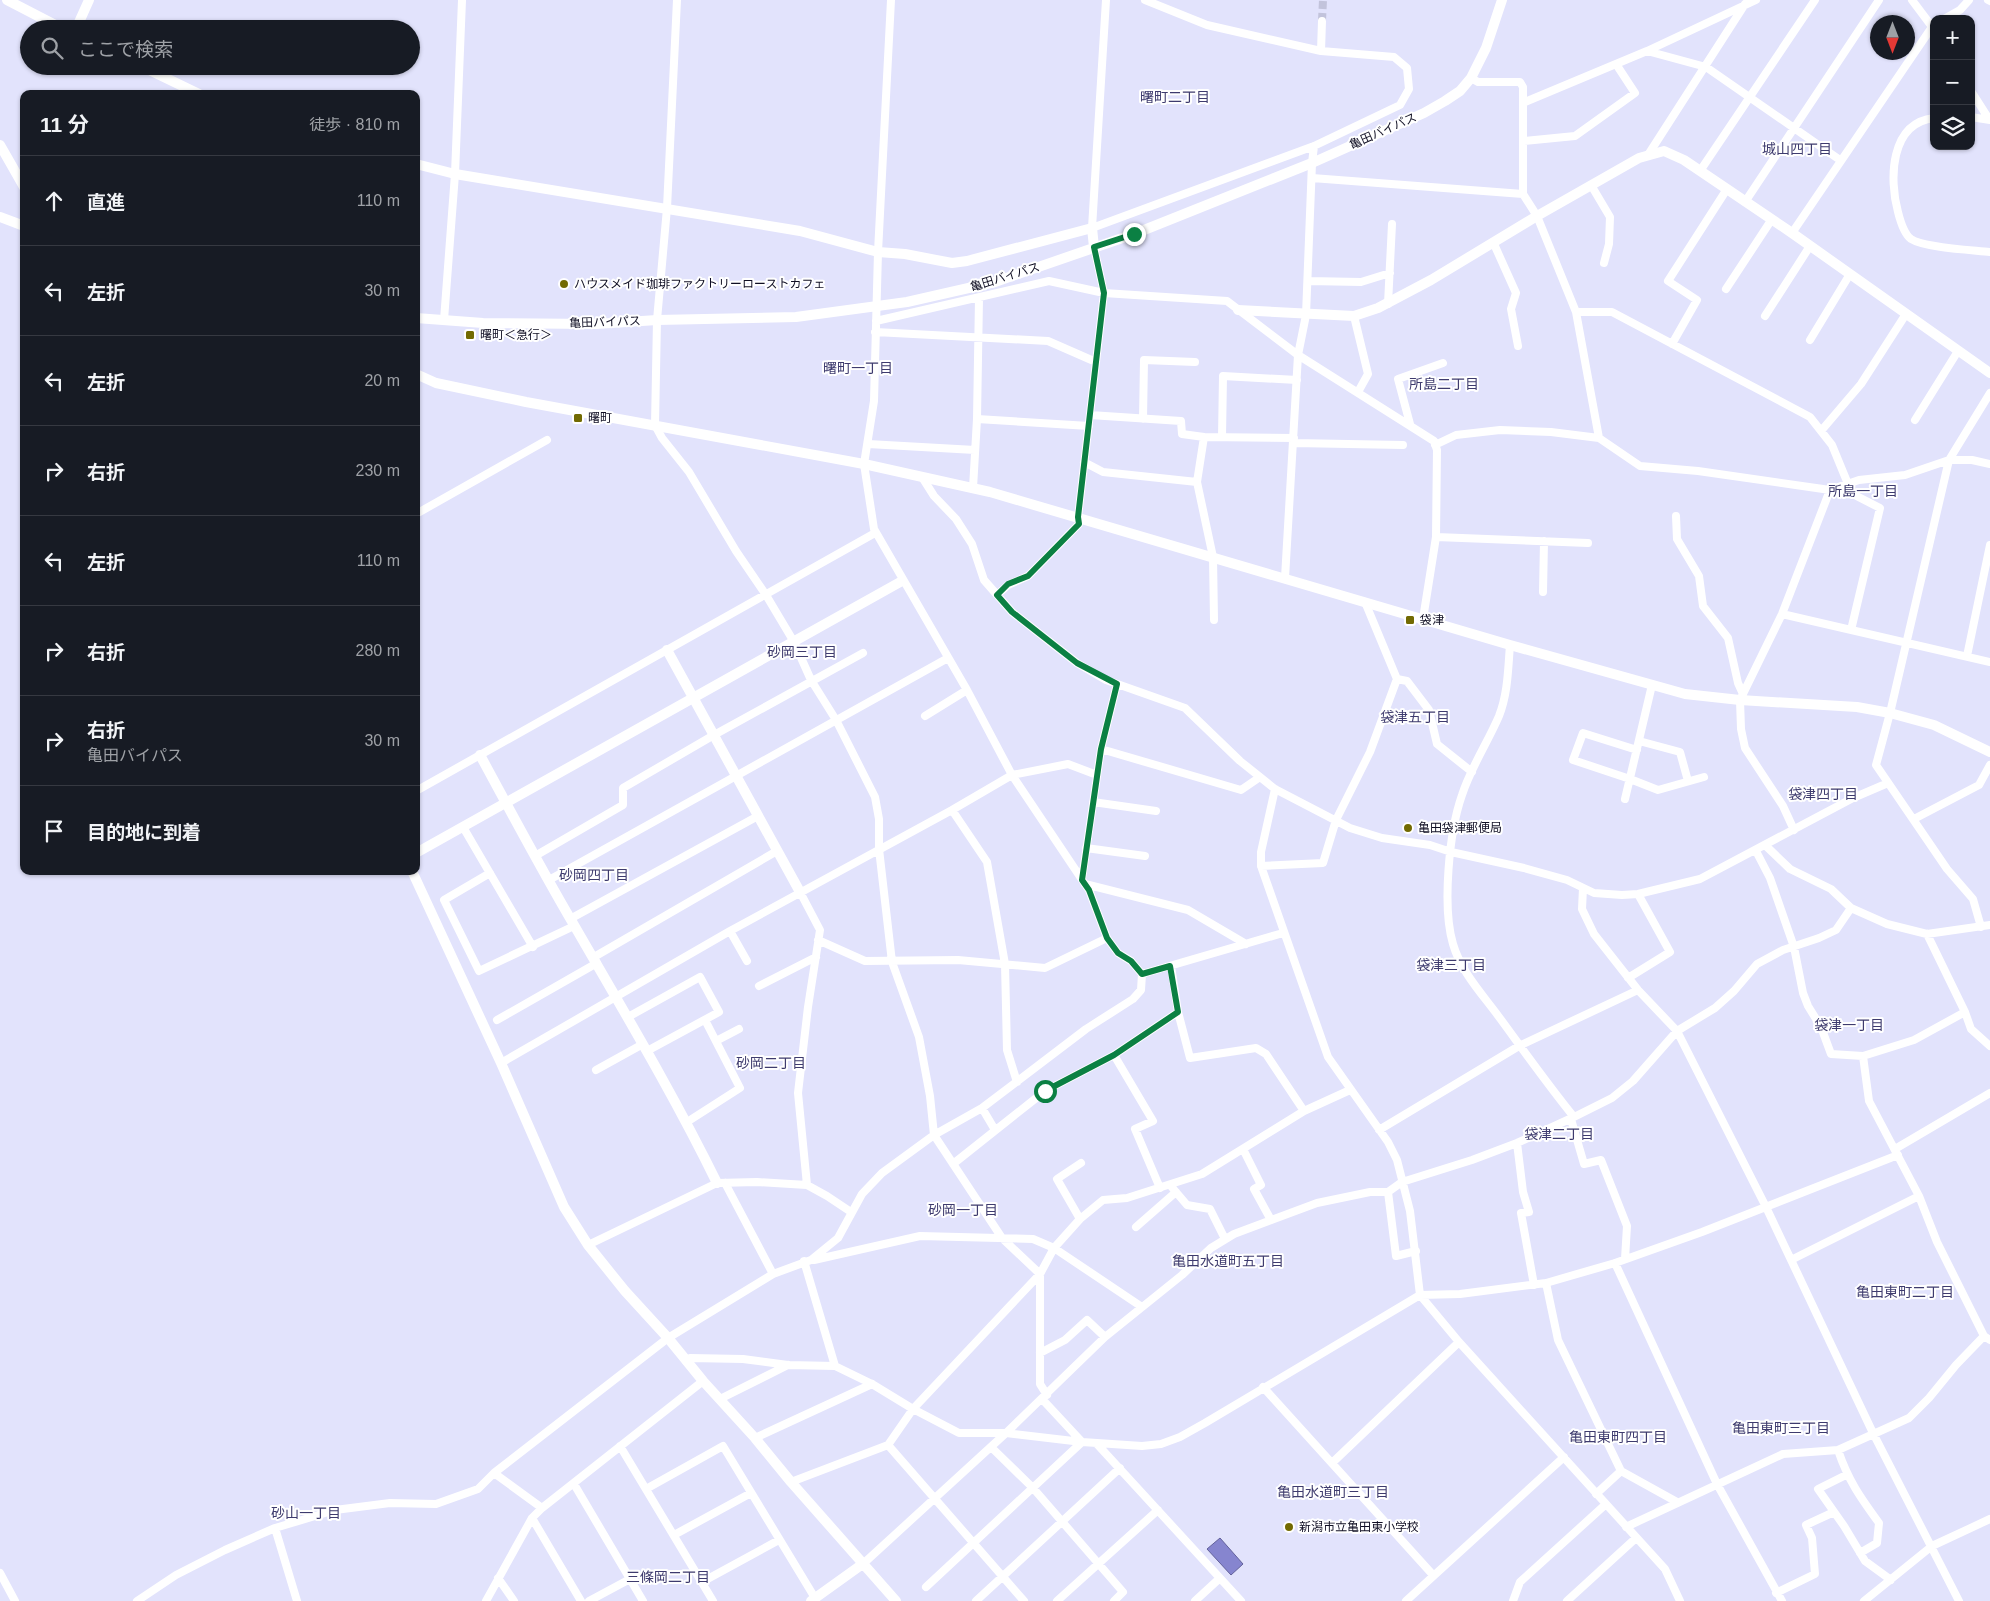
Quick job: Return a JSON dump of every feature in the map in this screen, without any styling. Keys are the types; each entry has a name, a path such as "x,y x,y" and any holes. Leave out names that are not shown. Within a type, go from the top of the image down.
{"street":[{"path":"7,0 45,20"},
{"path":"80,20 89,0"},
{"path":"444,320 455,174 462,0"},
{"path":"677,0 667,208 657,320 655,425 662,438 689,472 736,551 766,595 794,642 811,680 836,720 875,797 879,819 879,849 892,962 919,1036 930,1096 934,1135 1002,1238 1040,1274 1040,1384 1044,1397 1082,1442"},
{"path":"808,1261 838,1238 850,1212 862,1194 882,1173 934,1135 982,1108 1086,1029 1133,999 1141,990 1142,974 1131,961 1118,953 1107,938 1083,882 1012,775 968,690 875,533 864,464 874,400 878,252 891,0"},
{"path":"997,595 1008,584 1028,576 1079,524 1078,517 1104,293 1092,228 1106,0"},
{"path":"420,165 455,174 800,231 878,252 905,254 952,263 967,261 1092,228 1314,146 1400,105 1409,89 1407,68 1394,57 1321,51 1207,25 1145,0"},
{"name":"亀田バイパス","path":"420,318 483,323 596,324 657,320 796,317 907,302 996,282 1134,234 1312,163 1424,112 1460,91 1471,78 1486,48 1502,0"},
{"path":"1525,102 1647,51 1756,0"},
{"path":"1700,171 1815,0"},
{"path":"1745,202 1879,0"},
{"path":"1912,0 1930,22"},
{"path":"1951,15 1960,10 1969,0"},
{"path":"1648,155 1745,4"},
{"path":"1321,51 1322,21"},
{"path":"1792,233 1930,30"},
{"path":"1647,51 1706,67 1840,160"},
{"path":"1524,141 1575,136 1635,93 1616,64"},
{"path":"160,75 191,90"},
{"path":"1471,78 1478,82 1520,82 1524,87 1523,194 1538,216 1576,312 1599,438"},
{"path":"1975,97 1989,120"},
{"path":"1930,118 1924,119 1911,127 1900,142 1895,154 1893,175 1895,200 1900,220 1907,235 1912,240 1948,248 1990,252"},
{"path":"1975,118 1989,120"},
{"path":"0,145 20,180"},
{"path":"1285,578 1298,355 1306,315 1314,146"},
{"path":"1238,310 1354,316 1388,304 1494,244 1590,185 1639,158 1664,151 1684,160 1772,219 1990,373"},
{"path":"1312,178 1523,194"},
{"path":"1590,185 1610,217 1609,244 1604,263"},
{"path":"1672,344 1697,300 1668,281 1727,189"},
{"path":"0,217 20,224"},
{"path":"1726,289 1772,219"},
{"path":"1388,304 1392,224"},
{"path":"1494,244 1516,293 1511,308 1518,346"},
{"path":"1765,316 1810,246"},
{"path":"1308,281 1361,282 1390,273"},
{"path":"1810,340 1850,274"},
{"path":"876,321 1049,281 1104,293 1227,301 1298,355 1410,424 1434,441 1437,450 1436,537 1423,619"},
{"path":"972,488 977,419 979,298"},
{"path":"1576,312 1612,312 1810,417 1832,445 1848,484"},
{"path":"1821,431 1861,384 1906,314"},
{"path":"1354,316 1368,374 1358,392"},
{"path":"875,332 1048,341 1096,362"},
{"path":"1915,420 1958,351"},
{"path":"1143,419 1144,360 1195,362"},
{"path":"1410,424 1398,379 1443,363"},
{"path":"420,376 436,383 517,400 864,464 972,488 1078,517 1510,645 1685,694 1856,707 1890,713 1934,725 1990,752"},
{"path":"1222,437 1223,376 1297,380"},
{"path":"1981,926 1973,899 1947,869 1876,765 1890,713 1949,460 1990,393"},
{"path":"1090,415 1181,422 1182,434 1204,437 1402,446"},
{"path":"977,419 1088,426"},
{"path":"1435,445 1456,435 1500,430 1552,432 1599,438 1640,466 1698,470 1830,490 1859,480 1904,475 1949,460 1972,460 1990,464"},
{"path":"1204,437 1197,482 1212,557 1214,620"},
{"path":"420,512 546,440"},
{"path":"868,444 975,450"},
{"path":"1084,462 1103,472 1197,482"},
{"path":"922,477 934,496 956,518 972,544 984,580 1012,612 1077,663 1117,684 1184,708 1240,761 1275,789 1350,828 1382,838 1430,845 1450,852 1524,868 1567,880 1594,893 1638,894 1700,879 1853,798 1888,782"},
{"path":"1839,487 1880,508 1851,630"},
{"path":"1741,697 1782,614 1830,490"},
{"path":"1676,516 1677,539 1699,576 1703,606 1728,638 1741,697 1741,729 1745,748 1783,806 1794,830"},
{"path":"420,789 875,533"},
{"path":"1436,537 1588,543"},
{"path":"1542,592 1544,541"},
{"path":"1967,656 1990,545"},
{"path":"420,851 902,581"},
{"path":"1261,866 1322,863 1336,820 1370,752 1397,679 1365,602"},
{"path":"1782,614 1990,662"},
{"path":"1510,645 1507,686 1499,715 1462,795 1450,852 1449,926 1453,946 1470,981 1572,1118 1584,1164 1601,1160 1627,1226 1624,1259"},
{"path":"667,650 820,930 808,1007 798,1092 807,1186"},
{"path":"536,856 623,804 622,788 811,680 863,653"},
{"path":"549,880 948,658"},
{"path":"1397,679 1407,681 1429,710 1437,744 1472,772"},
{"path":"1083,882 1086,848 1101,749 1117,684"},
{"path":"1625,799 1652,684"},
{"path":"925,716 968,690"},
{"path":"1637,750 1583,733 1573,760 1630,778 1658,790 1704,776"},
{"path":"1639,741 1680,752 1688,781"},
{"path":"1101,749 1241,790 1260,777"},
{"path":"480,755 572,922 628,1017 772,1274"},
{"path":"501,1063 730,931 952,810 1012,775 1068,764 1097,775"},
{"path":"1914,819 1978,785 1990,765"},
{"path":"1275,789 1260,852 1261,866 1328,1057 1388,1142 1396,1160 1410,1211 1420,1295 1459,1342 1664,1569 1680,1601"},
{"path":"1093,802 1156,811"},
{"path":"952,810 987,862 1005,964 1007,1050 1017,1082"},
{"path":"490,873 444,900 479,971 533,946 758,816"},
{"path":"463,827 533,946"},
{"path":"1765,845 1790,869 1831,889 1851,908 1887,924 1927,934 1990,925"},
{"path":"1086,848 1145,856"},
{"path":"1756,850 1770,878 1794,946 1802,993 1821,1027 1831,1054 1863,1056 1914,1040 1965,1012"},
{"path":"497,1020 777,851"},
{"path":"414,875 501,1063 564,1207 588,1245 625,1291 896,1601"},
{"path":"1083,882 1188,910 1246,944"},
{"path":"1582,888 1582,909 1594,934 1638,990 1677,1031 1766,1206 1873,1433 1959,1601"},
{"path":"1628,978 1670,952 1638,894"},
{"path":"646,1489 723,1446 813,1600 864,1563 935,1500 1105,1337 1182,1275 1211,1248 1225,1239 1317,1203 1370,1192 1388,1192 1402,1182 1472,1160 1517,1143 1612,1098 1626,1086 1677,1031 1715,1008 1734,991 1757,964 1794,946 1836,930 1851,908"},
{"path":"730,931 747,961"},
{"path":"1142,974 1283,933"},
{"path":"1927,934 1965,1012 1971,1029 1990,1046"},
{"path":"818,940 865,961 958,960 1045,968 1107,938"},
{"path":"759,986 816,957"},
{"path":"1170,966 1178,1012 1190,1058 1256,1048 1266,1054 1304,1111"},
{"path":"596,1070 719,1012 700,977 628,1017"},
{"path":"1379,1130 1519,1046 1638,990"},
{"path":"953,1164 1045,1091 1114,1055 1178,1012"},
{"path":"687,1122 740,1088 704,1020"},
{"path":"716,1042 739,1029"},
{"path":"1114,1055 1153,1121 1135,1129 1160,1188"},
{"path":"1626,1527 1784,1454 1838,1450 1909,1418 1929,1398 1956,1365 1987,1338 1937,1242 1918,1196 1869,1101 1863,1056"},
{"path":"791,1482 888,1444 913,1409 1040,1274 1054,1248 1080,1219 1103,1200 1127,1198 1202,1174 1304,1111 1350,1090"},
{"path":"686,1361 690,1358 743,1359 788,1365 835,1366 872,1384 958,1433 1006,1433 1097,1444 1142,1446 1161,1444 1205,1424 1263,1387 1420,1295 1460,1294 1534,1285 1615,1263 1766,1206 1896,1152 1990,1093"},
{"path":"982,1108 995,1130"},
{"path":"1517,1143 1529,1212 1521,1213 1534,1285"},
{"path":"1244,1149 1261,1186 1254,1189 1271,1220"},
{"path":"1080,1219 1057,1179 1081,1162"},
{"path":"588,1245 721,1183 758,1182 807,1186 827,1196 850,1212"},
{"path":"1170,1184 1187,1204 1210,1210 1225,1239"},
{"path":"1136,1227 1176,1192"},
{"path":"1388,1192 1396,1256 1416,1251"},
{"path":"1791,1260 1918,1196"},
{"path":"137,1601 176,1575 225,1550 275,1528 335,1510 390,1503 436,1504 478,1489 494,1473 668,1338 772,1274 808,1261 920,1236 1033,1239 1054,1248 1142,1308"},
{"path":"808,1261 835,1366"},
{"path":"1615,1263 1717,1484 1778,1599 1814,1574 1812,1538 1806,1525 1834,1512"},
{"path":"1546,1283 1558,1340 1621,1470 1677,1502"},
{"path":"1040,1352 1065,1340 1087,1320 1105,1337"},
{"path":"1332,1463 1459,1342"},
{"path":"720,1400 788,1365"},
{"path":"486,1601 532,1518 542,1508 703,1381"},
{"path":"755,1438 872,1384"},
{"path":"1263,1387 1433,1575"},
{"path":"926,1586 1082,1442"},
{"path":"888,1444 1024,1601"},
{"path":"1097,1444 1241,1601"},
{"path":"620,1446 713,1601"},
{"path":"991,1447 1033,1488 1123,1592 1114,1601"},
{"path":"1838,1450 1846,1475 1861,1499 1880,1523 1877,1543 1860,1553"},
{"path":"1406,1601 1564,1457"},
{"path":"976,1601 1120,1468"},
{"path":"1596,1494 1621,1470"},
{"path":"494,1473 542,1508"},
{"path":"1846,1475 1818,1489 1865,1561 1890,1580"},
{"path":"574,1484 643,1601"},
{"path":"674,1535 751,1493"},
{"path":"1513,1601 1520,1582 1606,1504"},
{"path":"1057,1601 1158,1510"},
{"path":"532,1518 581,1601"},
{"path":"1864,1601 1932,1546 1990,1519"},
{"path":"275,1528 297,1601"},
{"path":"1567,1601 1636,1538"},
{"path":"702,1582 779,1540"},
{"path":"0,1573 15,1601"},
{"path":"498,1578 514,1601"},
{"path":"1195,1601 1220,1578"},
{"path":"589,1601 630,1579"},
{"path":"1413,1594 1419,1601"}],"shaded area":[{"path":"1220,1538 1243,1564 1231,1575 1207,1549"}],"tunnel":[{"path":"1322,21 1323,0"}],"place":[{"name":"ハウスメイド珈琲ファクトリーローストカフェ","path":"564,284"},
{"name":"曙町＜急行＞","path":"470,335"},
{"name":"曙町","path":"578,418"},
{"name":"袋津","path":"1410,620"},
{"name":"亀田袋津郵便局","path":"1408,828"},
{"name":"新潟市立亀田東小学校","path":"1289,1527"}],"district":[{"name":"曙町二丁目","path":"1175,97"},
{"name":"城山四丁目","path":"1797,149"},
{"name":"曙町一丁目","path":"858,368"},
{"name":"所島二丁目","path":"1444,384"},
{"name":"所島一丁目","path":"1863,491"},
{"name":"砂岡三丁目","path":"802,652"},
{"name":"袋津五丁目","path":"1415,717"},
{"name":"袋津四丁目","path":"1823,794"},
{"name":"砂岡四丁目","path":"594,875"},
{"name":"袋津三丁目","path":"1451,965"},
{"name":"袋津一丁目","path":"1849,1025"},
{"name":"砂岡二丁目","path":"771,1063"},
{"name":"袋津二丁目","path":"1559,1134"},
{"name":"砂岡一丁目","path":"963,1210"},
{"name":"亀田水道町五丁目","path":"1228,1261"},
{"name":"亀田東町二丁目","path":"1905,1292"},
{"name":"亀田東町三丁目","path":"1781,1428"},
{"name":"亀田東町四丁目","path":"1618,1437"},
{"name":"亀田水道町三丁目","path":"1333,1492"},
{"name":"砂山一丁目","path":"306,1513"},
{"name":"三條岡二丁目","path":"668,1577"}],"route":[{"path":"1045,1091 1114,1055 1178,1012 1170,966 1142,974 1131,961 1118,953 1107,938 1089,890 1082,880 1101,749 1117,684 1106,680 1077,663 1012,612 997,595 1008,584 1028,576 1079,524 1078,517 1104,293 1094,247 1134,234"}]}
